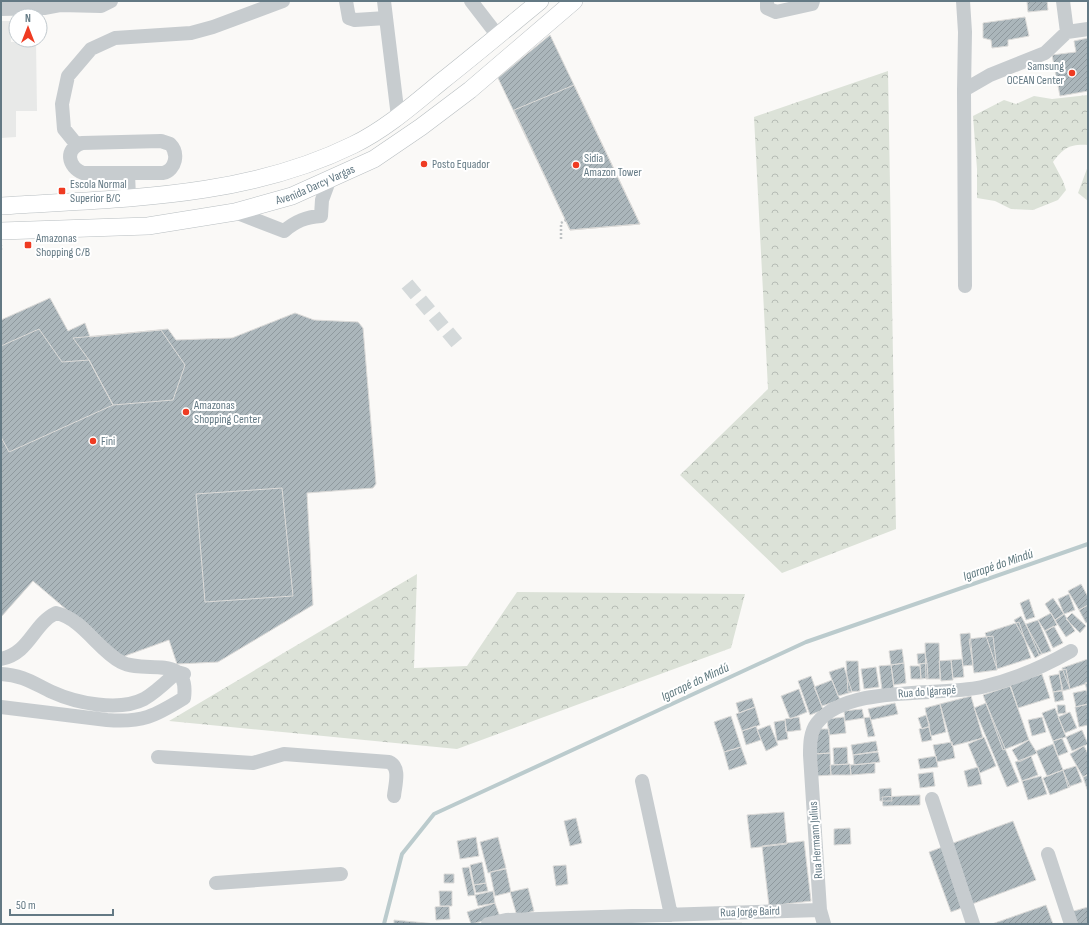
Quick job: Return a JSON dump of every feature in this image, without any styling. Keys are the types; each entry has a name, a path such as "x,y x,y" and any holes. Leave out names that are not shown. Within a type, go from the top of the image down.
{"main road":[{"name":"Avenida Darcy Vargas","path":"1,206 172,195 230,187 294,170 354,145 398,117 540,1"},
{"name":"Avenida Darcy Vargas","path":"1,231 148,226 234,212 292,196 329,181 374,159 421,127 470,90 574,1"}],"street":[{"path":"1,9 44,8 60,3 101,6 111,1"},
{"path":"77,145 64,129 62,104 68,76 91,49 115,38 191,33 213,27 283,1"},
{"path":"346,1 349,18 355,20 386,18"},
{"path":"384,1 398,117"},
{"path":"471,1 498,36"},
{"path":"767,1 767,8 776,12 812,4 814,1"},
{"path":"963,1 965,32 965,286"},
{"path":"1062,1 1067,32"},
{"path":"964,90 990,75 1044,53 1067,32 1088,29"},
{"path":"161,141 170,144 174,148 174,163 167,172 128,173 84,173 78,171 70,163 71,152 77,145 82,143 161,141"},
{"path":"128,173 129,198"},
{"path":"234,212 284,231 297,221 311,216 321,216 322,200 329,181"},
{"path":"1,659 13,655 21,650 45,621 56,613 71,618 121,662 134,667 164,666 177,672 190,675"},
{"name":"Rua do Igarapé","path":"810,755 810,738 816,724 839,706 868,697 981,687 1015,678 1052,662 1071,651"},
{"path":"1,674 23,677 73,701 109,705 133,703 144,699 177,672"},
{"path":"1,707 122,722 142,720 165,710 184,698 185,687 177,672"},
{"path":"158,758 252,763 284,754 388,762 393,764 396,768 394,796"},
{"name":"Rua Hermann Julius","path":"810,755 820,910 824,924"},
{"path":"642,781 671,915"},
{"path":"932,799 973,924"},
{"path":"1048,854 1071,924"},
{"path":"216,883 341,874"},
{"name":"Rua Jorge Baird","path":"488,924 506,920 820,910"}],"path":[{"path":"561,240 561,223 566,220"}],"shaded area":[{"path":"1,21 8,21 8,48 36,48 37,111 16,111 16,137 1,138"}],"green space":[{"path":"888,71 896,529 782,573 680,475 768,389 754,117"},
{"path":"1088,95 1088,145 1071,146 1060,153 1053,162 1066,190 1058,200 1033,210 1011,209 995,201 977,198 977,169 973,116 1004,100 1016,104 1034,96 1052,99"},
{"path":"1088,166 1088,201 1078,193"},
{"path":"417,574 414,668 467,666 517,592 745,594 731,648 457,749 169,721"}],"building":[{"path":"1047,1 1048,10 1028,12 1027,2"},
{"path":"1025,17 1029,36 1008,40 1008,46 992,48 991,40 983,38 983,23"},
{"name":"Sidia Amazon Tower","path":"550,35 640,224 570,230 498,78"},
{"name":"Samsung OCEAN Center","path":"1088,38 1088,91 1060,96 1052,55 1076,52 1074,41"},
{"name":"Sidia Amazon Tower","path":"574,85 640,224 570,230 514,110"},
{"name":"Amazonas Shopping Center","path":"50,298 68,331 85,323 90,337 168,329 176,340 232,338 295,313 314,320 358,322 363,328 376,484 373,488 307,493 313,605 218,662 177,664 169,640 122,657 33,581 1,617 1,320"},
{"path":"39,329 62,362 89,360 113,405 9,452 1,437 1,346"},
{"path":"161,330 185,365 173,400 113,405 89,360 73,338"},
{"path":"282,488 293,596 205,602 196,494"},
{"path":"1081,584 1088,597 1088,605 1079,610 1068,591"},
{"path":"1069,594 1075,610 1064,614 1058,599"},
{"path":"1053,598 1064,614 1055,620 1045,604"},
{"path":"1029,599 1035,617 1026,620 1020,603"},
{"path":"1088,605 1088,622 1086,623 1079,610"},
{"path":"1051,613 1057,625 1045,631 1038,620"},
{"path":"1072,613 1086,626 1080,633 1066,619"},
{"path":"1064,614 1075,631 1066,637 1055,620"},
{"path":"1021,616 1042,654 1035,658 1014,620"},
{"path":"1038,620 1051,651 1039,655 1026,624"},
{"path":"1019,622 1031,658 997,669 985,633"},
{"path":"1054,626 1063,643 1053,648 1045,631"},
{"path":"970,633 973,665 963,666 960,634"},
{"path":"993,636 997,670 974,673 969,639"},
{"path":"925,643 939,643 940,679 926,679"},
{"path":"902,649 904,663 891,665 889,651"},
{"path":"925,653 927,663 918,664 917,654"},
{"path":"962,659 964,677 953,678 951,660"},
{"path":"1088,659 1088,683 1070,689 1062,668"},
{"path":"951,660 953,680 941,681 939,661"},
{"path":"846,661 858,661 860,691 848,692"},
{"path":"904,663 906,683 894,685 891,665"},
{"path":"927,663 928,678 921,679 920,664"},
{"path":"891,665 894,689 882,690 879,666"},
{"path":"910,666 920,666 921,679 911,679"},
{"path":"844,667 852,692 838,696 829,672"},
{"path":"876,667 879,687 864,689 861,669"},
{"path":"1066,669 1070,689 1062,691 1059,671"},
{"path":"1042,674 1050,698 1018,708 1010,684"},
{"path":"1059,674 1063,690 1053,692 1049,676"},
{"path":"811,676 823,710 810,715 798,681"},
{"path":"832,680 840,700 822,706 814,687"},
{"path":"1088,682 1088,694 1085,683"},
{"path":"1010,686 1029,740 1003,750 983,695"},
{"path":"799,689 807,712 790,719 781,696"},
{"path":"1087,690 1088,704 1076,707 1073,693"},
{"path":"1062,691 1064,700 1055,702 1053,692"},
{"path":"971,696 983,738 952,746 940,704"},
{"path":"752,698 755,707 739,713 736,703"},
{"path":"895,703 898,714 871,720 868,709"},
{"path":"986,703 1019,782 1007,787 974,708"},
{"path":"940,704 946,732 931,736 925,708"},
{"path":"1088,704 1088,725 1079,727 1075,707"},
{"path":"1057,705 1065,705 1066,713 1058,714"},
{"path":"755,707 760,725 742,731 736,714"},
{"path":"1055,708 1066,737 1053,741 1042,713"},
{"path":"862,709 864,718 845,721 844,711"},
{"path":"1070,712 1077,728 1065,733 1058,717"},
{"path":"926,715 930,726 922,729 918,718"},
{"path":"731,716 741,747 724,752 714,722"},
{"path":"799,717 801,730 786,732 785,719"},
{"path":"844,717 846,733 829,735 827,719"},
{"path":"870,717 875,736 868,737 864,718"},
{"path":"1042,717 1046,732 1032,736 1028,720"},
{"path":"785,720 788,739 777,741 774,722"},
{"path":"770,725 778,745 766,751 757,730"},
{"path":"756,726 761,740 746,745 742,731"},
{"path":"929,727 932,740 922,742 919,729"},
{"path":"814,729 829,729 830,753 815,754"},
{"path":"1082,730 1088,744 1072,751 1066,737"},
{"path":"984,737 996,766 980,773 968,744"},
{"path":"1062,738 1068,752 1058,756 1053,741"},
{"path":"1029,740 1037,753 1019,762 1012,750"},
{"path":"876,741 878,751 853,755 851,745"},
{"path":"952,742 955,758 937,762 933,745"},
{"path":"1053,744 1063,770 1047,776 1036,751"},
{"path":"1084,746 1088,754 1088,774 1083,777 1070,754"},
{"path":"741,747 747,764 729,770 724,752"},
{"path":"847,747 848,764 834,765 833,748"},
{"path":"878,752 880,762 854,765 853,755"},
{"path":"830,753 831,775 816,776 815,754"},
{"path":"936,756 938,767 920,769 918,759"},
{"path":"1031,756 1038,775 1022,781 1015,762"},
{"path":"875,763 875,773 851,775 850,765"},
{"path":"850,764 851,775 831,775 830,765"},
{"path":"1076,766 1082,782 1068,787 1063,770"},
{"path":"978,767 982,784 968,787 964,771"},
{"path":"1063,770 1070,787 1050,795 1043,778"},
{"path":"933,772 935,786 920,788 918,774"},
{"path":"1088,775 1088,792 1083,777"},
{"path":"1041,776 1047,794 1028,800 1022,781"},
{"path":"891,788 892,801 880,801 879,789"},
{"path":"920,795 920,805 883,806 882,797"},
{"path":"784,812 787,844 751,848 747,815"},
{"path":"576,818 582,843 570,846 564,821"},
{"path":"1013,821 1036,880 951,912 929,852"},
{"path":"850,828 851,844 834,845 834,829"},
{"path":"476,837 479,856 460,859 457,841"},
{"path":"498,837 506,868 488,873 480,842"},
{"path":"804,841 811,901 769,906 762,846"},
{"path":"482,862 486,883 474,885 470,865"},
{"path":"566,865 568,884 556,886 553,866"},
{"path":"469,867 475,895 468,896 462,868"},
{"path":"506,869 511,892 495,896 490,872"},
{"path":"444,874 454,874 454,883 444,883"},
{"path":"486,883 488,891 476,893 474,885"},
{"path":"528,888 534,911 517,916 510,892"},
{"path":"439,891 452,891 452,906 440,906"},
{"path":"493,891 495,903 478,906 475,895"},
{"path":"495,903 500,917 471,924 467,912"},
{"path":"1046,905 1053,924 992,924"},
{"path":"449,906 450,919 436,920 435,907"},
{"path":"1088,907 1088,924 1070,924 1067,913"},
{"path":"394,920 436,924 394,924"},
{"path":"742,923 742,924 720,924"}],"waterway":[{"name":"Igarapé do Mindú","path":"384,924 402,854 434,814 806,642 1088,544"}],"tunnel":[{"path":"407,284 457,343"}],"place":[{"name":"Samsung OCEAN Center","path":"1072,73"},
{"name":"Posto Equador","path":"424,164"},
{"name":"Sidia Amazon Tower","path":"576,165"},
{"name":"Escola Normal Superior B/C","path":"62,191"},
{"name":"Amazonas Shopping C/B","path":"28,245"},
{"name":"Amazonas Shopping Center","path":"186,412"},
{"name":"Fini","path":"93,441"}]}
